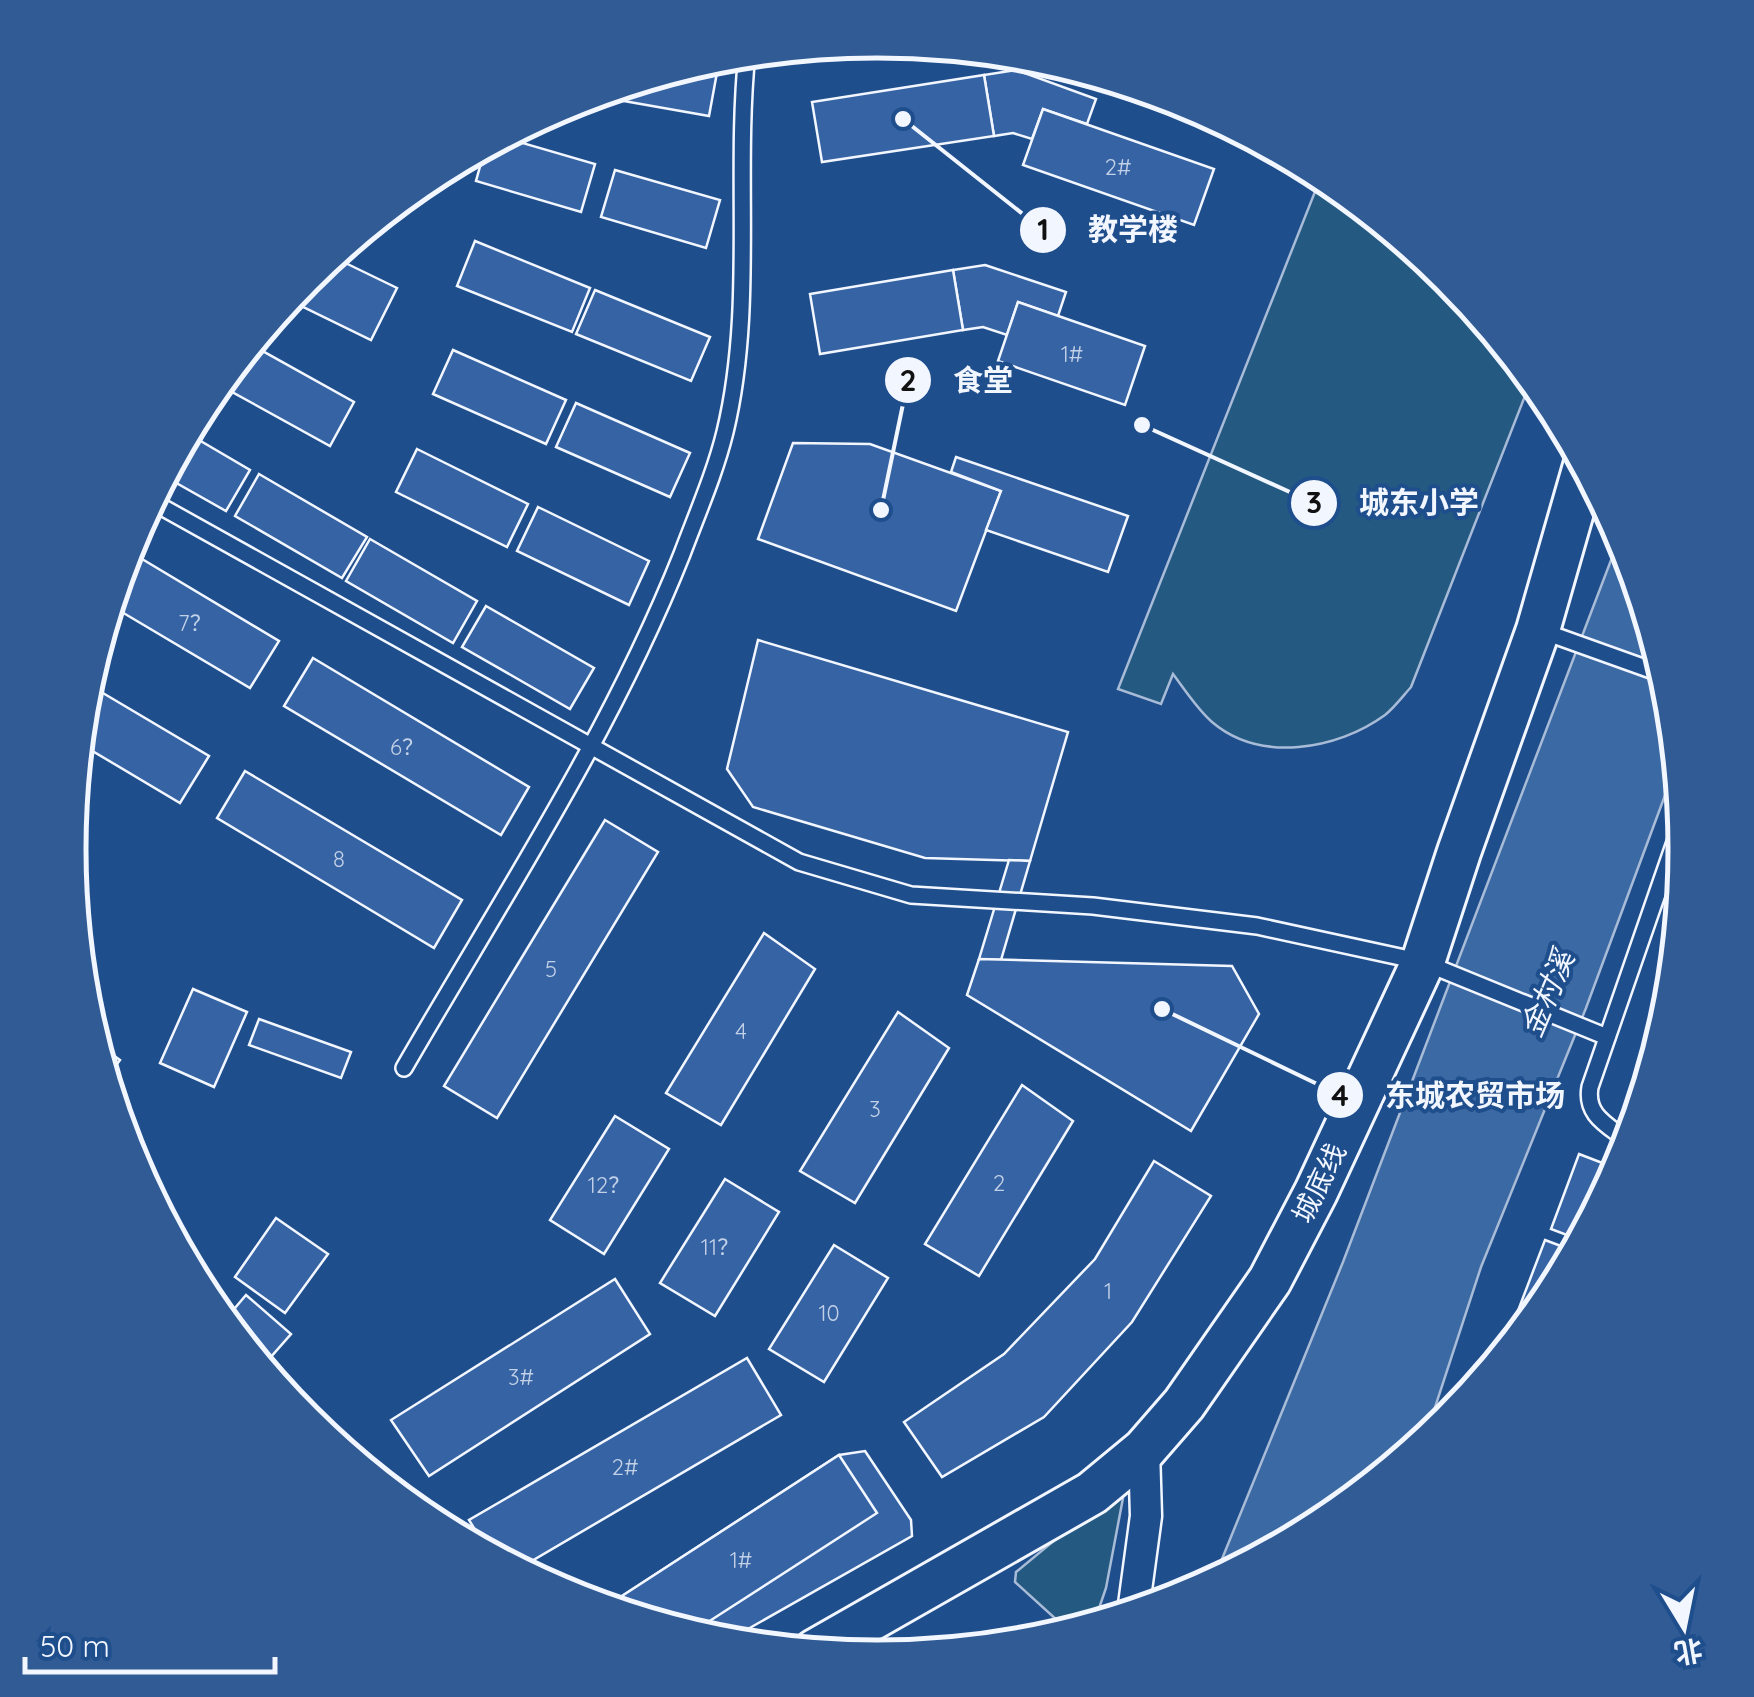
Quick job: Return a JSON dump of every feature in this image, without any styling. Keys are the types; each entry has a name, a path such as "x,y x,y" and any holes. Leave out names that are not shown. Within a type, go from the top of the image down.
{"main road":[{"name":"城底线","path":"838,1638 1092,1493 1144,1450 1195,1390 1270,1280 1316,1192 1423,962 1538,630 1579,486"}],"street":[{"path":"1135,1596 1146,1516 1144,1450"}],"lane":[{"path":"404,1068 591,746 652,630 696,517 725,432 738,330 746,69"},
{"path":"164,507 800,862 910,896 1093,906 1257,926 1423,962 1607,1036"},
{"path":"1538,630 1647,669"},
{"path":"1615,1131 1591,1112 1588,1101 1668,861"}],"shaded area":[{"path":"1315,191 1359,221 1436,289 1472,327 1525,395 1411,687 1385,715 1366,727 1344,737 1298,747 1275,747 1231,735 1212,722 1173,674 1161,704 1118,689"},
{"path":"1118,1494 1123,1498 1099,1608 1055,1619 1015,1582 1016,1572 1107,1497"}],"water":[{"name":"金村溪","path":"1612,557 1653,694 1666,794 1586,1008 1481,1267 1434,1410 1359,1476 1272,1534 1221,1561 1343,1262"}],"building":[{"path":"1018,71 1096,99 1087,124 1043,109 1032,139 1013,133 994,136 984,75"},
{"path":"717,74 709,116 620,100"},
{"path":"984,75 994,136 822,162 812,102"},
{"path":"1043,109 1214,169 1194,225 1023,165"},
{"path":"521,142 595,164 581,212 476,181 481,163"},
{"path":"615,170 720,200 706,248 601,217"},
{"path":"475,241 590,288 572,332 457,286"},
{"path":"345,263 397,288 371,340 302,306"},
{"path":"985,265 1066,292 1058,316 1018,302 1007,335 983,327 963,330 953,270"},
{"path":"953,270 963,330 820,354 810,294"},
{"path":"595,290 710,337 691,381 576,334"},
{"path":"1018,302 1145,346 1125,405 998,361"},
{"path":"453,350 566,400 546,444 433,394"},
{"path":"262,351 354,402 330,446 231,392"},
{"path":"576,403 690,453 670,497 556,447"},
{"path":"200,440 250,470 226,511 176,483"},
{"path":"793,443 870,444 1001,491 956,611 758,539"},
{"path":"417,449 528,504 507,547 396,492"},
{"path":"956,457 1128,516 1108,572 986,530 1001,491 951,472"},
{"path":"259,474 367,537 342,578 235,516"},
{"path":"538,507 649,561 629,605 517,551"},
{"path":"370,539 477,601 453,643 346,581"},
{"path":"141,559 279,641 250,688 122,612"},
{"path":"486,606 594,668 570,709 462,647"},
{"path":"758,640 1068,732 1030,861 925,858 753,807 727,769"},
{"path":"313,658 529,787 501,835 284,706"},
{"path":"101,692 209,756 180,803 92,751"},
{"path":"245,771 462,900 434,948 217,818"},
{"path":"605,820 658,852 497,1118 444,1086"},
{"path":"1009,860 1030,861 1001,960 979,959"},
{"path":"764,933 815,969 721,1125 666,1093"},
{"path":"979,959 1232,966 1259,1014 1191,1131 967,995"},
{"path":"193,989 247,1012 214,1087 160,1063"},
{"path":"898,1012 949,1048 855,1203 800,1171"},
{"path":"259,1019 351,1052 341,1078 249,1045"},
{"path":"1022,1085 1073,1121 979,1276 925,1244"},
{"path":"615,1116 669,1149 604,1254 550,1220"},
{"path":"1579,1154 1602,1163 1567,1235 1551,1229"},
{"path":"1154,1161 1211,1196 1132,1322 1044,1417 942,1477 904,1422 1004,1354 1095,1259"},
{"path":"725,1179 779,1212 715,1316 660,1283"},
{"path":"276,1218 328,1254 285,1313 235,1277"},
{"path":"1545,1240 1561,1246 1535,1288 1517,1313"},
{"path":"834,1245 888,1278 824,1382 769,1349"},
{"path":"615,1279 650,1334 429,1476 391,1420"},
{"path":"246,1295 291,1334 271,1357 234,1309"},
{"path":"747,1358 781,1415 533,1560 481,1534 469,1520"},
{"path":"865,1451 911,1520 912,1536 749,1629 672,1613 620,1597 839,1455"},
{"path":"839,1455 877,1513 709,1621 620,1597"}],"place":[{"name":"教学楼","path":"903,119"},
{"name":"城东小学","path":"1142,425"},
{"name":"食堂","path":"881,510"},
{"name":"东城农贸市场","path":"1162,1009"}]}
